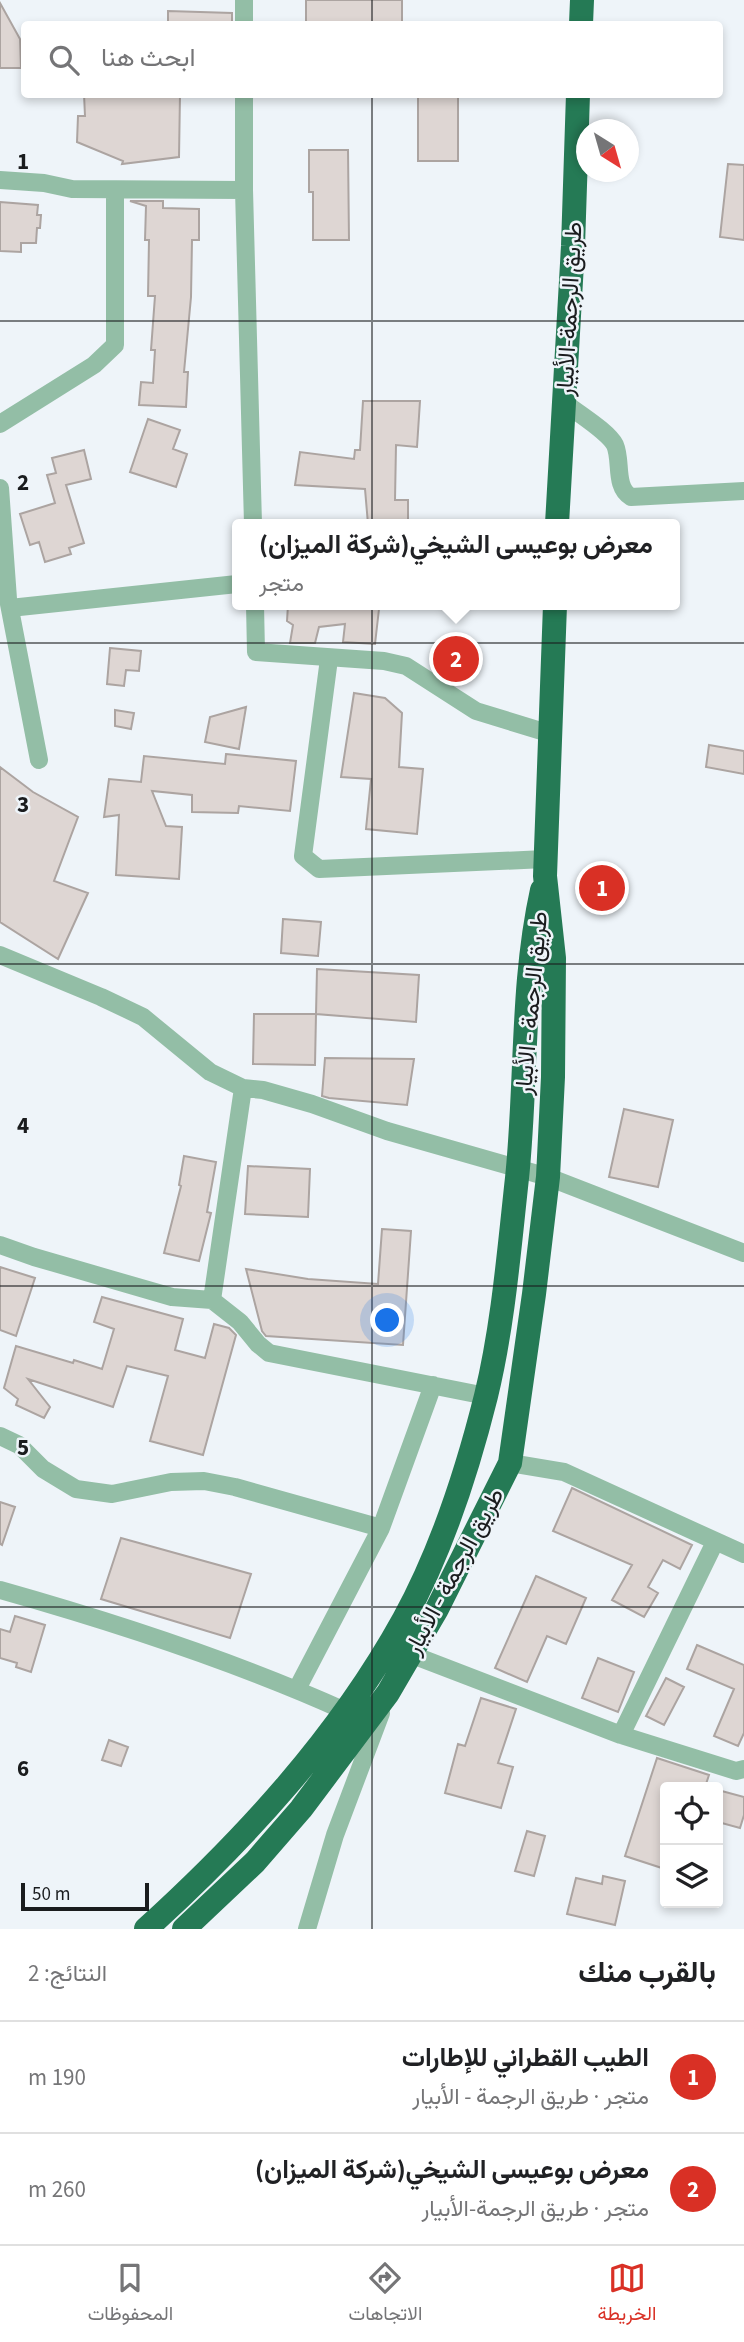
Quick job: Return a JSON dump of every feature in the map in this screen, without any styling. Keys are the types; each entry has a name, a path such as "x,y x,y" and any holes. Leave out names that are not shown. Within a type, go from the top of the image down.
{"highway":[{"path":"581,21 582,0"},
{"name":"طريق الرجمة-الأبيار","path":"557,519 573,246 578,98"},
{"path":"545,867 555,610"},
{"name":"طريق الرجمة - الأبيار","path":"146,1929 252,1824 292,1779 345,1711 382,1656 425,1576 453,1507 486,1396 509,1254 518,1169 531,947 545,867"},
{"name":"طريق الرجمة - الأبيار","path":"184,1929 264,1852 301,1809 388,1693 437,1609 510,1463 548,1177 553,1077 554,958 545,867"}],"street":[{"path":"244,0 244,21"},
{"path":"244,98 253,519"},
{"path":"0,180 44,183 72,189 244,190"},
{"path":"0,424 94,365 115,345 115,190"},
{"path":"564,402 610,437 616,450 622,489 631,497 744,491"},
{"path":"0,488 6,602 39,760"},
{"path":"6,602 232,583"},
{"path":"255,610 256,652 384,661 406,666 476,711 551,734"},
{"path":"329,659 303,856 319,869 545,867"},
{"path":"0,955 143,1017 210,1072 243,1088 263,1090 312,1104 387,1131 548,1177 744,1254"},
{"path":"212,1300 243,1088"},
{"path":"0,1245 173,1297 212,1300 240,1322 269,1353 486,1396"},
{"path":"297,1689 381,1528 433,1385"},
{"path":"0,1436 19,1445 43,1469 76,1489 112,1494 171,1482 204,1481 235,1487 381,1528"},
{"path":"510,1463 564,1472 744,1554"},
{"path":"621,1735 715,1542"},
{"path":"0,1590 104,1619 297,1689 345,1711"},
{"path":"410,1654 621,1735 736,1771 744,1769"},
{"path":"307,1929 335,1835 388,1693"}],"building":[{"path":"306,0 402,0 402,21 306,21"},
{"path":"0,3 20,39 21,68 0,68"},
{"path":"168,11 232,13 232,21 168,21"},
{"path":"84,98 180,98 179,157 122,164 123,161 77,142 78,116 85,116"},
{"path":"418,98 458,98 458,161 418,161"},
{"path":"309,150 348,150 349,240 313,240 313,192 309,192"},
{"path":"728,164 744,165 744,240 720,237"},
{"path":"130,201 163,201 163,208 199,209 199,240 192,240 191,297 184,372 188,372 186,407 139,405 141,382 153,383 155,350 151,350 155,296 148,296 149,240 145,240 146,206"},
{"path":"0,202 38,205 37,215 41,215 36,243 21,243 21,252 0,251"},
{"path":"363,401 420,401 417,447 396,445 395,500 408,500 408,519 368,519 365,489 295,485 300,452 354,459 355,450 360,450"},
{"path":"148,419 180,430 173,449 187,454 176,487 130,472"},
{"path":"84,450 91,479 66,485 84,543 69,548 71,554 45,562 39,542 30,545 20,514 55,503 47,475 56,473 52,458"},
{"path":"288,610 379,610 375,644 343,642 345,624 319,627 315,643 290,643 293,625 287,621"},
{"path":"110,648 141,651 139,671 126,670 124,686 107,684"},
{"path":"354,693 385,698 402,713 399,767 423,769 417,834 366,829 371,779 341,777"},
{"path":"246,707 239,749 205,742 210,717"},
{"path":"115,710 134,713 131,729 115,726"},
{"path":"709,745 744,751 744,774 706,767"},
{"path":"226,754 296,761 290,811 239,806 238,813 192,812 192,795 152,791 166,826 182,827 179,879 116,875 119,815 104,817 109,779 141,782 144,756 225,764"},
{"path":"0,767 33,792 78,817 54,881 88,893 58,959 0,922"},
{"path":"283,919 321,922 318,956 281,953"},
{"path":"317,969 419,975 416,1022 316,1014"},
{"path":"254,1014 316,1014 315,1065 253,1064"},
{"path":"325,1058 414,1059 407,1105 322,1096"},
{"path":"624,1109 673,1120 658,1187 609,1177"},
{"path":"184,1156 216,1162 207,1212 211,1213 199,1261 164,1253 181,1186"},
{"path":"248,1166 310,1169 308,1217 245,1214"},
{"path":"382,1229 411,1231 403,1345 266,1336 262,1331 246,1269 308,1279 378,1284"},
{"path":"0,1267 35,1278 16,1336 0,1330"},
{"path":"102,1297 183,1319 175,1350 205,1358 214,1324 229,1328 236,1335 203,1455 150,1441 168,1376 127,1366 113,1407 28,1379 50,1407 44,1418 16,1405 18,1399 4,1388 16,1346 102,1369 114,1329 94,1322"},
{"path":"572,1488 692,1545 680,1569 663,1560 648,1587 658,1593 644,1617 612,1600 632,1565 553,1531"},
{"path":"0,1502 15,1507 2,1545 0,1544"},
{"path":"121,1538 251,1574 230,1638 101,1599"},
{"path":"536,1576 586,1598 566,1644 547,1636 527,1682 495,1668"},
{"path":"15,1616 45,1625 31,1672 16,1667 17,1663 0,1658 0,1629 10,1632"},
{"path":"697,1645 744,1665 744,1733 738,1746 714,1736 734,1689 687,1669"},
{"path":"598,1658 634,1672 618,1712 582,1698"},
{"path":"666,1678 684,1687 664,1725 646,1716"},
{"path":"481,1698 516,1709 498,1763 513,1767 501,1808 445,1793 458,1744 465,1746"},
{"path":"109,1740 128,1747 121,1766 102,1760"},
{"path":"657,1758 709,1775 707,1782 660,1782 660,1867 625,1856"},
{"path":"723,1791 744,1797 744,1815 740,1828 723,1823"},
{"path":"527,1831 545,1836 534,1876 515,1871"},
{"path":"603,1876 625,1881 615,1925 567,1914 576,1878 602,1884"}],"place":[{"name":"معرض بوعيسى الشيخي(شركة الميزان)","path":"456,659"},
{"name":"الطيب القطراني للإطارات","path":"602,888"}]}
